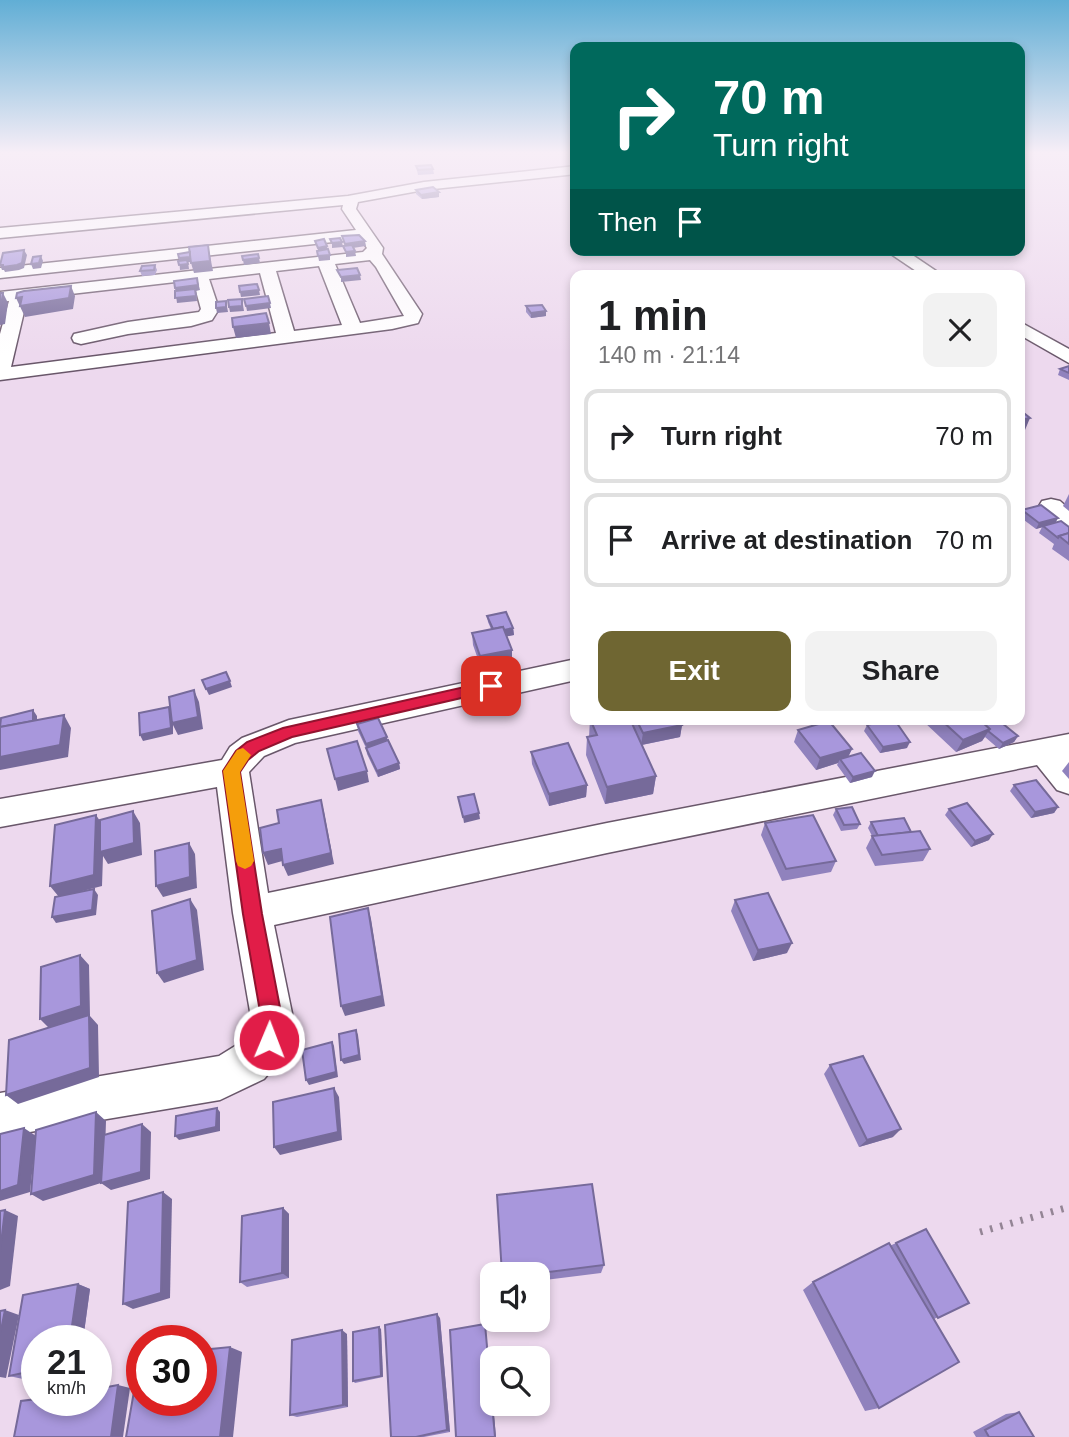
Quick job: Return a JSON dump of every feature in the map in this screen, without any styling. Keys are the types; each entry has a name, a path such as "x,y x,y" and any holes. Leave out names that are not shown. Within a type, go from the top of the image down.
{"street":[{"path":"0,233 124,221"},
{"path":"133,238 135,221"},
{"path":"359,221 375,248 372,253"},
{"path":"0,273 365,233"},
{"path":"372,253 383,264 413,314 412,319 0,372 9,296 325,261 372,253"},
{"path":"903,256 926,270"},
{"path":"130,282 131,258"},
{"path":"325,261 353,328"},
{"path":"267,267 286,337"},
{"path":"81,338 128,328 191,321 206,316 210,309 200,275"},
{"path":"78,364 85,287"},
{"path":"1025,330 1069,357"},
{"path":"0,1115 220,1078 243,1069 258,1058 269,1040 273,1023 252,914 232,771 242,756 253,747 289,732 570,670"},
{"path":"252,914 1057,748 1069,781"},
{"path":"0,813 232,771"}],"path":[{"path":"980,1232 1069,1207"}],"building":[{"path":"359,235 365,241 345,244 342,236"},
{"path":"340,238 342,242 332,243 330,239"},
{"path":"324,239 327,246 318,248 315,241"},
{"path":"208,245 210,261 191,263 189,247"},
{"path":"352,245 355,251 346,252 343,246"},
{"path":"328,249 330,255 318,256 317,251"},
{"path":"24,250 22,263 3,267 0,265 3,253"},
{"path":"190,252 190,257 179,258 178,254"},
{"path":"258,254 259,258 243,260 242,256"},
{"path":"41,256 39,263 31,264 33,257"},
{"path":"187,260 188,264 179,265 178,261"},
{"path":"155,265 154,270 140,271 142,266"},
{"path":"357,268 360,275 341,277 337,270"},
{"path":"197,278 198,285 175,288 174,281"},
{"path":"257,284 259,290 240,292 239,286"},
{"path":"71,286 69,298 20,306 22,297 16,298 17,293 24,291"},
{"path":"195,289 196,296 175,298 175,291"},
{"path":"268,296 270,303 246,306 244,299"},
{"path":"242,299 242,306 229,307 228,300"},
{"path":"226,301 226,307 216,308 216,302"},
{"path":"542,305 546,311 531,313 526,306"},
{"path":"266,313 269,323 233,327 232,318"},
{"path":"1069,366 1069,373 1060,369"},
{"path":"1041,505 1058,518 1039,523 1025,512 1025,509"},
{"path":"1061,521 1069,527 1069,533 1058,538 1043,526"},
{"path":"1069,533 1069,544 1059,536"},
{"path":"506,612 513,628 493,629 487,616"},
{"path":"503,627 512,650 480,656 472,633"},
{"path":"226,672 230,681 206,689 202,680"},
{"path":"194,690 198,717 172,723 169,697"},
{"path":"169,707 171,728 140,735 139,713"},
{"path":"33,710 33,721 0,727 1,718"},
{"path":"64,715 60,745 0,757 0,727"},
{"path":"378,718 387,737 366,744 357,724"},
{"path":"593,725 633,725 656,776 607,787 587,737 597,735"},
{"path":"639,725 682,725 643,733"},
{"path":"815,725 832,725 852,749 820,758 798,730"},
{"path":"867,725 898,725 910,742 883,747"},
{"path":"947,725 986,725 990,729 963,740"},
{"path":"986,725 1004,725 1018,736 1003,743 988,731 990,729"},
{"path":"388,740 399,763 377,771 366,748"},
{"path":"357,741 367,771 335,779 327,749"},
{"path":"568,743 587,785 549,794 531,752"},
{"path":"861,753 875,771 853,777 840,759"},
{"path":"1036,780 1058,807 1035,812 1014,785"},
{"path":"474,794 479,813 463,817 458,797"},
{"path":"321,800 331,853 283,865 281,849 263,853 260,828 279,823 277,810"},
{"path":"967,803 993,834 975,841 949,809"},
{"path":"852,807 860,824 844,825 836,809"},
{"path":"133,811 134,843 100,852 100,820"},
{"path":"96,815 94,875 50,886 55,825"},
{"path":"813,815 836,861 786,869 765,823"},
{"path":"904,818 911,832 878,836 871,822"},
{"path":"920,831 930,849 882,855 872,836"},
{"path":"189,843 190,877 156,886 155,851"},
{"path":"94,889 92,910 52,917 55,897"},
{"path":"768,893 792,943 758,950 735,900"},
{"path":"190,899 197,960 157,973 152,911"},
{"path":"368,908 382,996 341,1006 330,917"},
{"path":"80,955 81,1006 40,1019 41,967"},
{"path":"89,1015 90,1068 6,1095 9,1040"},
{"path":"356,1030 359,1055 341,1060 339,1034"},
{"path":"332,1042 336,1072 306,1080 302,1050"},
{"path":"863,1056 901,1129 867,1140 830,1065"},
{"path":"334,1088 338,1132 274,1147 273,1102"},
{"path":"217,1108 216,1127 175,1136 176,1116"},
{"path":"96,1112 94,1175 31,1194 36,1130"},
{"path":"142,1124 141,1172 101,1183 104,1135"},
{"path":"24,1128 18,1185 0,1191 0,1134"},
{"path":"592,1184 604,1265 550,1272 550,1262 501,1262 497,1195"},
{"path":"163,1192 161,1293 123,1304 128,1202"},
{"path":"283,1208 282,1273 240,1282 242,1216"},
{"path":"5,1210 0,1252 0,1211"},
{"path":"926,1229 969,1303 938,1318 896,1243"},
{"path":"889,1243 959,1362 879,1408 813,1282"},
{"path":"78,1284 72,1325 21,1325 21,1373 9,1376 23,1295"},
{"path":"5,1310 0,1335 0,1311"},
{"path":"437,1314 447,1430 416,1437 391,1437 385,1325"},
{"path":"480,1325 480,1332 486,1332 487,1346 480,1346 480,1416 493,1416 495,1437 456,1437 450,1330"},
{"path":"379,1327 381,1376 353,1381 353,1332"},
{"path":"342,1330 343,1405 290,1415 292,1340"},
{"path":"230,1347 220,1437 126,1437 130,1416 217,1416 217,1348"},
{"path":"118,1385 111,1437 14,1437 21,1401 21,1416 112,1416 112,1386"},
{"path":"1019,1412 1034,1437 989,1437 985,1430"}],"slow traffic":[{"path":"243,755 232,771 245,861"}],"route":[{"path":"269,1040 273,1023 252,914 232,771 242,756 253,747 289,732 491,686"}]}
